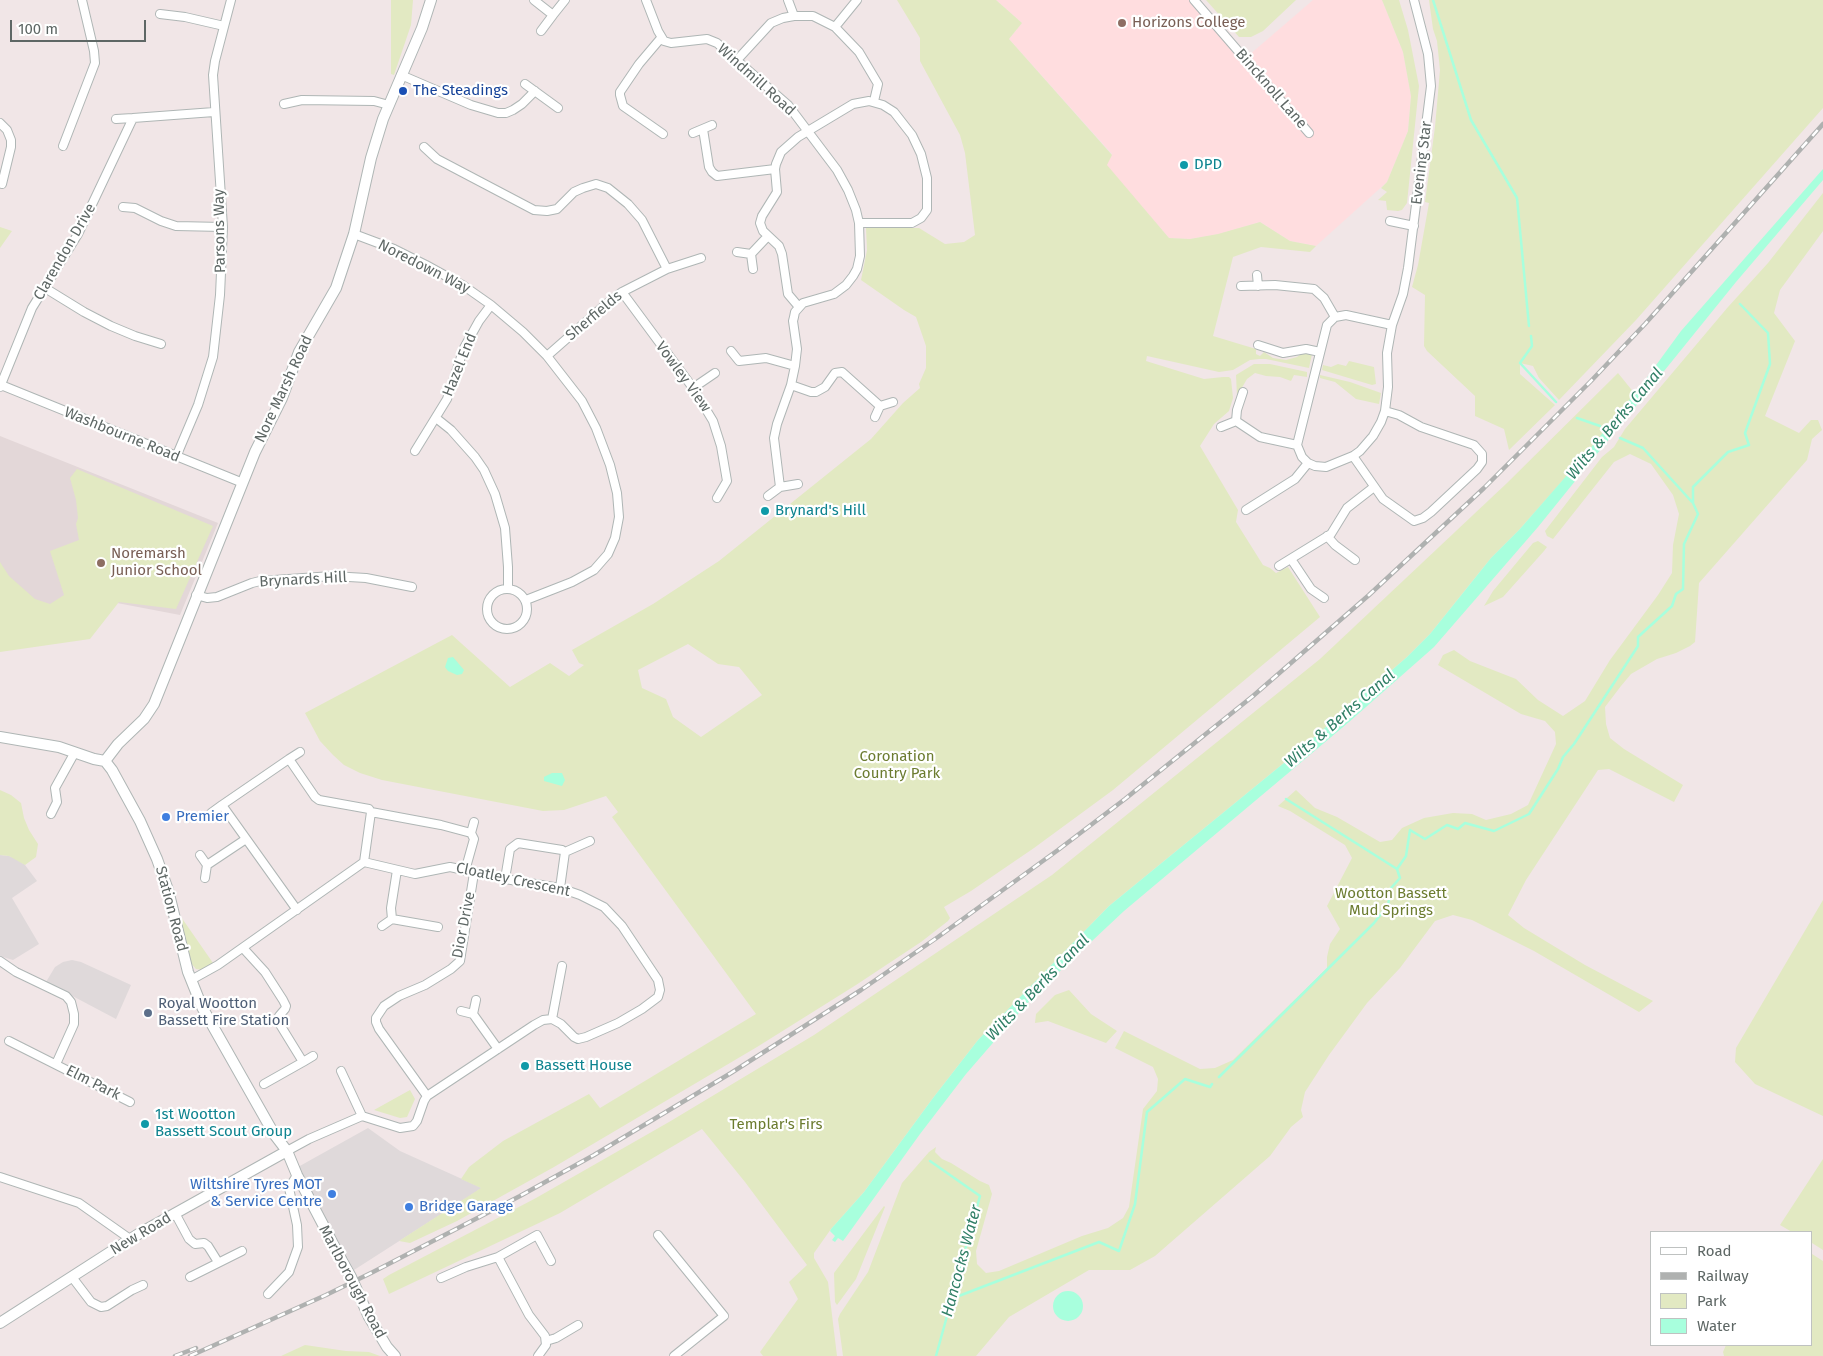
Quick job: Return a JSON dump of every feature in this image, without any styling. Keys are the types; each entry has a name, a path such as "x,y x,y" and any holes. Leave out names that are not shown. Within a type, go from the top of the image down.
{"street":[{"path":"62,146 95,63 82,0"},
{"name":"Parsons Way","path":"176,457 198,405 213,357 220,295 223,226 213,75 214,61 231,0"},
{"name":"Nore Marsh Road","path":"105,761 118,744 144,719 154,704 196,595 255,452 282,398 299,352 336,288 354,234 371,158 389,105 422,28 431,0"},
{"path":"534,0 553,16"},
{"path":"541,31 565,0"},
{"path":"646,0 661,38 639,64 620,92 620,95 623,106 663,134"},
{"path":"788,0 794,16"},
{"path":"835,27 857,0"},
{"name":"Bincknoll Lane","path":"1194,0 1309,133"},
{"name":"Evening Star","path":"1308,463 1326,467 1353,456 1373,436 1385,411 1388,387 1386,363 1392,325 1403,294 1408,268 1431,86 1428,54 1414,0"},
{"path":"160,14 185,17 224,26"},
{"path":"737,60 771,23 794,16 813,16 835,27 859,52 876,80 878,88 874,101"},
{"name":"Windmill Road","path":"661,38 671,43 701,39 712,40 717,43 788,105 837,170 848,190 859,223 860,256 857,269 851,279 834,294 808,301 799,307"},
{"path":"401,75 471,105 498,113 506,113 513,110 535,91"},
{"path":"525,84 558,108"},
{"path":"301,90 302,100"},
{"path":"284,104 302,100 374,100 389,105"},
{"path":"780,487 774,438 795,366 796,349 793,321 795,312 799,307 788,294 780,249 761,227 761,220 777,192 775,169 781,152 792,141 853,104 863,101 874,101 894,112 907,128 917,145 927,178 927,210 921,218 912,222 859,223"},
{"path":"116,118 214,112"},
{"name":"Clarendon Drive","path":"0,386 32,308 78,234 134,118"},
{"path":"0,124 7,130 11,140 2,184"},
{"path":"693,132 712,126"},
{"path":"702,129 709,166 717,176 775,169"},
{"path":"424,147 437,159 534,210 547,211 557,209 574,192 596,184 608,188 628,204 642,220 667,269"},
{"path":"123,207 135,208 176,226 223,226"},
{"path":"1390,221 1414,226"},
{"name":"Noredown Way","path":"354,234 394,249 426,265 464,286 491,304 524,332 547,356 582,401 601,439 614,478 619,517 611,547 594,570 572,582 526,600"},
{"path":"751,254 768,236"},
{"path":"737,252 751,254"},
{"path":"751,254 753,269"},
{"name":"Sherfields","path":"547,356 604,304 622,292 667,269 701,258"},
{"path":"1257,275 1258,286"},
{"path":"1240,286 1275,285 1314,290 1324,298 1335,317"},
{"path":"45,288 111,326 160,344"},
{"name":"Vowley View","path":"622,292 710,414 721,446 727,481 717,498"},
{"name":"Hazel End","path":"415,451 452,390 464,348 491,304"},
{"path":"1246,510 1295,479 1308,463 1302,457 1297,445 1327,325 1335,317 1346,315 1392,325"},
{"path":"1258,345 1283,353 1306,349 1320,352"},
{"path":"731,351 739,361"},
{"path":"739,361 766,358 795,366"},
{"path":"735,370 739,361"},
{"path":"791,384 811,392 816,392 825,387 835,373 842,372 880,406"},
{"path":"693,388 715,373"},
{"name":"Washbourne Road","path":"0,386 243,483"},
{"path":"1236,421 1237,410 1243,392"},
{"path":"875,416 880,406 893,402"},
{"path":"1353,456 1374,488 1386,502 1410,520 1418,521 1478,469 1482,462 1482,454 1474,444 1421,427 1400,415 1385,411"},
{"path":"436,418 451,430 475,457 493,487 505,528 508,588"},
{"path":"1236,421 1260,437 1297,445"},
{"path":"1221,427 1236,421"},
{"path":"768,496 780,487 798,484"},
{"path":"1279,566 1327,536 1337,526 1347,508 1374,488"},
{"path":"1327,536 1355,560"},
{"path":"1291,559 1311,589 1324,598"},
{"name":"Brynards Hill","path":"196,595 207,598 217,597 260,581 332,576 366,578 412,587"},
{"path":"508,588 519,592 526,600 528,612 522,622 513,628 507,629 496,625 489,616 487,605 497,591 508,588"},
{"path":"0,737 59,747 105,761"},
{"path":"51,814 57,802 55,788 75,752"},
{"path":"211,813 300,752"},
{"path":"289,760 319,800 369,809 372,812 472,833"},
{"name":"Station Road","path":"105,761 122,786 158,859 191,980 207,1015 274,1134 287,1151"},
{"path":"222,805 297,910"},
{"path":"191,980 243,948 364,862 372,812"},
{"path":"465,871 474,839 472,833 474,822"},
{"path":"207,866 246,839"},
{"path":"505,879 510,849 518,843 565,852 590,841"},
{"path":"560,888 565,852"},
{"path":"200,856 207,866 205,878"},
{"name":"Cloatley Crescent","path":"364,862 420,874 450,867 560,888 595,902 611,914 622,926 658,980 660,990 658,997 618,1023 586,1038 578,1039 574,1037 561,1024 552,1019"},
{"path":"392,919 391,908 397,870"},
{"name":"Dior Drive","path":"427,1096 379,1029 376,1018 384,1006 398,996 432,981 460,961 474,873"},
{"path":"382,926 392,919 438,927"},
{"path":"243,948 265,972 283,1000 286,1006 279,1016 278,1023 303,1062"},
{"name":"Elm Park","path":"0,961 16,972 66,996 71,1002 74,1024 56,1064"},
{"path":"287,1151 309,1138 362,1116 396,1127 413,1126 417,1121 427,1096 538,1023 543,1020 552,1019 562,966"},
{"path":"473,1014 476,1000"},
{"path":"461,1011 473,1014 498,1050"},
{"name":"Elm Park","path":"9,1041 130,1102"},
{"path":"264,1084 313,1056"},
{"path":"341,1071 362,1116"},
{"name":"Marlborough Road","path":"287,1151 296,1175 351,1277 369,1317 387,1347 395,1356"},
{"name":"New Road","path":"0,1323 130,1239 287,1151"},
{"path":"268,1294 289,1272 298,1246 297,1225 289,1188 296,1175"},
{"path":"0,1177 79,1203 130,1239"},
{"path":"175,1213 190,1239 195,1244 204,1243 208,1246 218,1262"},
{"path":"441,1278 466,1267 498,1257 537,1235 551,1261"},
{"path":"658,1235 724,1316 674,1356"},
{"path":"190,1277 242,1251"},
{"path":"498,1257 529,1315 542,1332 546,1341 544,1349 538,1356"},
{"path":"72,1277 91,1302 101,1307 107,1306 143,1285"},
{"path":"546,1341 556,1338 578,1325"}],"shaded area":[{"path":"996,0 1200,0 1248,56 1313,0 1382,0 1403,52 1411,96 1408,131 1387,182 1316,246 1290,241 1260,222 1219,234 1190,239 1169,238 1106,165 1112,154 1009,39 1022,23"},
{"name":"Noremarsh Junior School","path":"0,436 218,523 180,615 117,603 74,636 0,649"},
{"path":"0,855 19,860 37,881 12,898 39,944 13,960 0,956"},
{"path":"72,960 81,962 131,985 116,1019 46,982 55,967 63,962"},
{"path":"368,1128 400,1151 482,1188 354,1270 298,1167"}],"green space":[{"path":"391,0 413,0 411,25 394,75 391,74"},
{"name":"Coronation Country Park","path":"897,0 996,0 1022,23 1009,39 1112,155 1107,165 1169,238 1190,239 1218,234 1260,222 1290,241 1316,246 1310,252 1261,247 1233,257 1213,336 1256,349 1256,354 1260,356 1264,352 1273,358 1286,360 1297,357 1302,353 1312,354 1309,368 1259,359 1250,360 1233,370 1219,372 1147,356 1146,361 1204,379 1229,377 1231,379 1233,398 1229,411 1214,424 1200,446 1238,510 1236,522 1263,565 1276,573 1288,567 1320,617 1113,790 1034,848 944,907 950,918 921,942 757,1047 554,1167 457,1221 410,1243 399,1241 481,1188 461,1179 469,1167 503,1141 589,1094 600,1108 756,1014 612,817 618,812 606,796 564,810 543,811 382,780 360,773 344,765 320,741 305,713 452,635 510,687 550,663 569,676 584,665 579,663 572,650 653,604 719,561 871,439 903,403 920,388 919,384 926,368 926,346 916,317 861,280 867,250 866,228 919,228 945,244 964,242 975,235 965,153 960,135 920,61 920,38","holes":["688,644 718,664 739,667 762,695 701,737 673,717 666,699 642,688 638,670"]},
{"path":"1206,0 1296,0 1263,31 1251,37 1239,37"},
{"path":"1382,0 1399,0 1408,30 1419,86 1407,203 1402,210 1398,211 1387,210 1386,201 1378,200 1387,192 1381,188 1387,182 1408,131 1411,96 1403,52"},
{"path":"1429,0 1823,0 1823,108 1636,320 1559,400 1539,378 1533,366 1520,363 1520,374 1555,405 1509,450 1504,429 1475,416 1475,396 1424,346 1425,295 1412,287 1418,265 1429,203 1425,202 1440,70 1437,41 1433,29"},
{"name":"Wootton Bassett Mud Springs","path":"1823,193 1823,231 1780,290 1774,313 1795,341 1765,416 1799,433 1811,420 1818,420 1822,430 1812,439 1807,460 1699,583 1695,642 1676,653 1657,659 1631,674 1605,707 1606,724 1610,738 1624,749 1683,785 1674,802 1609,769 1598,770 1526,880 1508,915 1524,928 1585,965 1653,1001 1639,1012 1534,951 1472,920 1453,915 1435,921 1400,968 1367,1003 1329,1055 1305,1092 1301,1110 1303,1117 1291,1127 1270,1156 1155,1256 1130,1270 1089,1270 1009,1317 976,1356 843,1356 838,1319 840,1314 868,1272 902,1183 929,1152 936,1147 935,1152 942,1159 989,1185 992,1194 976,1251 977,1264 986,1273 999,1271 1082,1236 1108,1228 1123,1218 1129,1207 1143,1109 1157,1091 1158,1079 1153,1067 1115,1048 1124,1031 1200,1069 1215,1068 1233,1060 1327,968 1330,944 1340,929 1327,906 1352,858 1345,845 1290,811 1278,806 1296,790 1315,808 1337,817 1380,842 1392,840 1402,828 1424,818 1453,813 1472,814 1486,820 1511,814 1528,805 1556,744 1555,732 1545,721 1521,714 1438,665 1443,655 1454,650 1470,661 1516,679 1538,700 1563,716 1585,701 1610,660 1672,573 1673,545 1679,514 1673,495 1651,464 1630,454 1614,462 1553,539 1547,536 1545,531 1602,457 1614,447 1625,429 1728,307 1768,263"},
{"path":"0,227 12,231 0,248"},
{"path":"1349,361 1374,367 1376,384 1372,385 1322,370 1323,365 1331,367 1338,364 1346,366"},
{"path":"1254,364 1270,364 1307,372 1307,377 1294,375 1291,381 1280,377 1255,373 1247,379 1237,396 1236,375"},
{"name":"Templar's Firs","path":"1618,373 1635,394 1589,451 1519,530 1491,558 1430,634 1407,657 1290,758 1109,906 978,1040 864,1192 831,1229 814,1253 814,1258 828,1282 837,1356 763,1356 760,1352 798,1299 789,1282 807,1265 745,1182 702,1129 560,1213 389,1294 383,1279 389,1275 536,1198 669,1122 814,1035 1052,875 1320,659 1507,483"},
{"path":"1320,375 1350,382 1381,393 1379,404 1356,399 1335,382 1320,378"},
{"name":"Noremarsh Junior School","path":"77,469 213,526 176,609 119,602 90,639 0,652 0,562 9,576 35,599 50,604 64,595 50,551 79,540 76,524 78,518 76,500 70,478"},
{"path":"1538,541 1547,547 1544,551 1503,597 1484,606 1493,591 1533,543"},
{"path":"0,790 11,795 21,803 24,818 38,844 36,857 25,865 9,856 0,855"},
{"path":"1823,900 1823,1116 1755,1084 1735,1062 1736,1048"},
{"path":"179,914 213,963 203,970 196,969 189,961"},
{"path":"1069,990 1091,1014 1117,1031 1106,1043 1048,1021 1035,1023 1036,1014 1055,995"},
{"path":"410,1090 415,1099 407,1117 400,1118 374,1110"},
{"path":"1823,1159 1823,1250 1813,1244 1813,1231 1790,1231 1780,1225"},
{"path":"884,1206 856,1279 837,1305 835,1302 834,1273"},
{"path":"1813,1255 1823,1261 1823,1356 1724,1356 1723,1352 1726,1346 1813,1346"},
{"path":"305,1345 346,1351 369,1352 380,1356 281,1356"}],"water":[{"name":"Wilts & Berks Canal","path":"1823,169 1823,180 1736,282 1538,527 1434,647 1349,722 1124,911 1044,986 966,1074 843,1241 838,1238 835,1242 832,1240 835,1236 830,1231 831,1229 864,1192 978,1040 1109,906 1290,758 1407,657 1430,634 1491,558 1519,530 1589,450 1643,383 1681,331"},
{"path":"453,657 464,670 462,674 457,675 448,671 445,667 448,658"},
{"path":"552,773 562,773 565,780 562,786 544,781 544,777"},
{"path":"1068,1291 1078,1296 1083,1306 1078,1316 1068,1321 1058,1316 1053,1306 1058,1296"}],"waterway":[{"path":"1433,0 1471,120 1517,198 1529,326"},
{"path":"1219,1077 1374,923 1388,905 1391,888 1400,878 1397,869 1406,856 1410,830 1425,839 1447,825 1458,829 1465,823 1494,831 1529,814 1558,769 1563,757 1574,744 1638,646 1638,637 1672,606 1676,594 1683,589 1684,544 1698,514 1693,503 1693,487 1728,452 1749,445 1745,433 1770,364 1768,333 1740,304"},
{"path":"1531,336 1532,346 1520,363 1556,402"},
{"name":"Wilts & Berks Canal","path":"1577,418 1600,426"},
{"name":"Wilts & Berks Canal","path":"1620,438 1643,448 1692,502"},
{"path":"1286,799 1397,869"},
{"path":"951,1299 1099,1242 1119,1251 1135,1204 1147,1112 1185,1079 1210,1087 1212,1084"},
{"name":"Hancocks Water","path":"930,1161 980,1196 936,1356"}],"railway":[{"path":"190,1356 373,1272 520,1196 594,1155 731,1073 861,990 1058,850 1125,799 1253,696 1369,595 1484,488 1645,324 1823,124"},
{"path":"175,1356 196,1348"}],"place":[{"name":"Horizons College","path":"1122,23"},
{"name":"The Steadings","path":"403,91"},
{"name":"DPD","path":"1184,165"},
{"name":"Brynard's Hill","path":"765,511"},
{"name":"Noremarsh Junior School","path":"101,563"},
{"name":"Premier","path":"166,817"},
{"name":"Royal Wootton Bassett Fire Station","path":"148,1013"},
{"name":"Bassett House","path":"525,1066"},
{"name":"1st Wootton Bassett Scout Group","path":"145,1124"},
{"name":"Wiltshire Tyres MOT & Service Centre","path":"332,1194"},
{"name":"Bridge Garage","path":"409,1207"}]}
